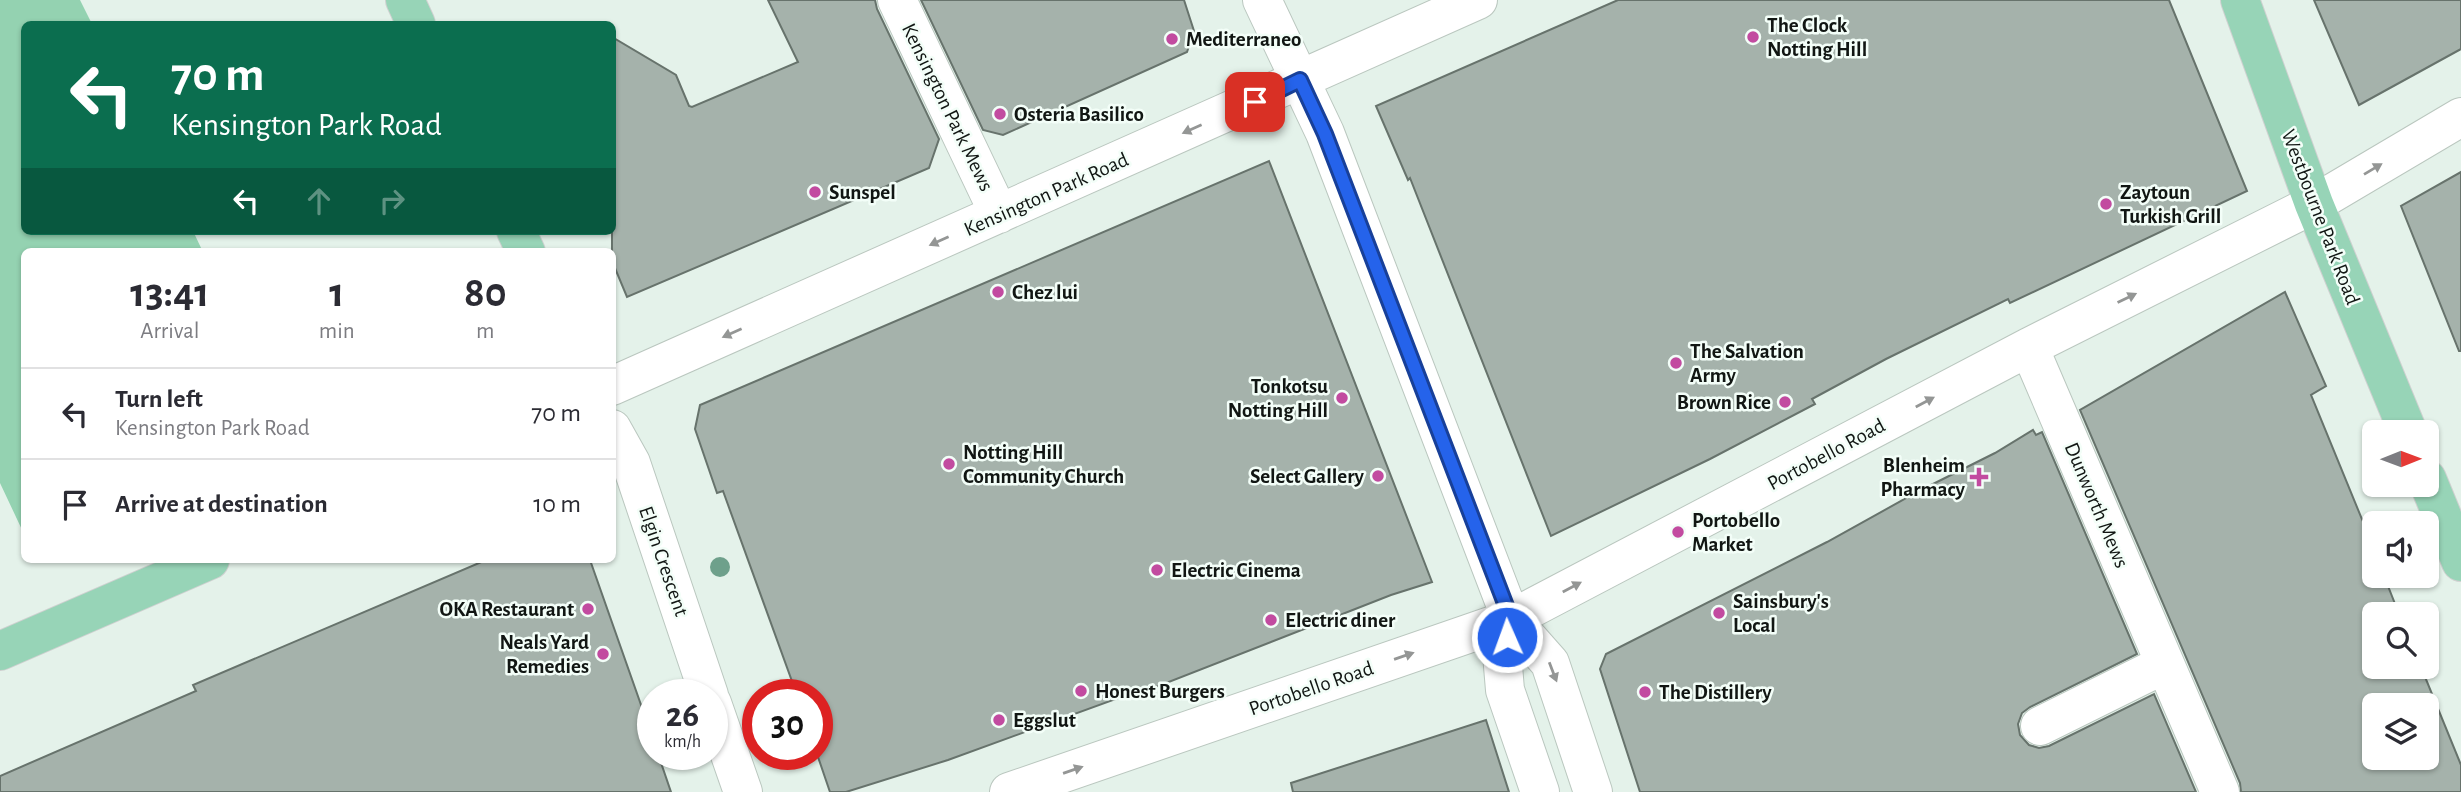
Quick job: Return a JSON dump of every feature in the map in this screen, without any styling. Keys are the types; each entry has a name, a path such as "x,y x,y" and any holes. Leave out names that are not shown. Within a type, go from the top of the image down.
{"main road":[{"path":"405,0 415,21"},
{"name":"Westbourne Park Road","path":"2240,0 2314,204 2403,420"},
{"path":"2436,497 2457,538"},
{"path":"0,651 203,563"}],"street":[{"name":"Kensington Park Mews","path":"897,0 999,214"},
{"path":"1262,0 1325,134 1511,619 1550,663 1593,792"},
{"name":"Kensington Park Road","path":"616,384 1478,0"},
{"name":"Portobello Road","path":"1009,792 1511,619 2029,347 2314,204 2461,117"},
{"name":"Dunworth Mews","path":"2029,347 2220,792"},
{"name":"Elgin Crescent","path":"616,436 631,463 704,679"},
{"path":"1511,619 1502,654 1505,690 1540,792"},
{"path":"2040,726 2165,664"},
{"path":"728,749 743,792"}],"green space":[{"path":"0,0 80,0 90,21 21,21 21,235 195,235 201,248 21,248 21,528 0,483"}],"building":[{"path":"768,0 875,0 939,139 929,168 627,297 616,271 616,248 612,248 612,235 616,235 616,39 676,75 689,106 692,107 798,62"},
{"path":"921,0 1184,0 1194,31 1187,52 1003,135 983,130"},
{"path":"1618,0 2169,0 2247,191 2010,303 2008,299 1886,359 1812,399 1815,404 1710,459 1551,536 1410,178 1408,180 1376,106"},
{"path":"2314,0 2461,0 2461,49 2359,105"},
{"path":"1269,161 1432,582 1391,595 1133,696 1132,693 948,760 846,792 830,792 822,770 833,770 833,679 791,679 723,491 717,493 695,429 700,405"},
{"path":"2461,172 2461,351 2459,351 2401,206"},
{"path":"2285,292 2326,386 2311,395 2362,519 2362,588 2389,588 2394,602 2362,602 2362,679 2426,679 2432,693 2362,693 2362,770 2439,770 2439,711 2461,765 2461,792 2241,792 2240,783 2080,410"},
{"path":"2033,430 2036,435 2042,432 2137,654 2030,707 2022,713 2018,724 2020,735 2029,745 2039,748 2049,746 2154,694 2196,792 1640,792 1600,669 1606,654 1827,542"},
{"path":"479,563 591,563 637,694 637,770 663,770 671,792 0,792 0,776 196,691 193,685"},
{"path":"1486,720 1509,792 1293,792 1291,783"}],"place":[{"name":"The Clock Notting Hill","path":"1753,37"},
{"name":"Mediterraneo","path":"1172,39"},
{"name":"Osteria Basilico","path":"1000,114"},
{"name":"Sunspel","path":"815,192"},
{"name":"Zaytoun Turkish Grill","path":"2106,204"},
{"name":"Chez lui","path":"998,292"},
{"name":"The Salvation Army","path":"1676,363"},
{"name":"Tonkotsu Notting Hill","path":"1342,398"},
{"name":"Brown Rice","path":"1785,402"},
{"name":"Notting Hill Community Church","path":"949,464"},
{"name":"Select Gallery","path":"1378,476"},
{"name":"Blenheim Pharmacy","path":"1979,477"},
{"name":"Portobello Market","path":"1678,532"},
{"name":"Electric Cinema","path":"1157,570"},
{"name":"OKA Restaurant","path":"588,609"},
{"name":"Sainsbury's Local","path":"1719,613"},
{"name":"Electric diner","path":"1271,620"},
{"name":"Neals Yard Remedies","path":"603,654"},
{"name":"Honest Burgers","path":"1081,691"},
{"name":"The Distillery","path":"1645,692"},
{"name":"Eggslut","path":"999,720"}],"route":[{"path":"1255,102 1300,80 1325,134 1511,619 1507,637"}]}
